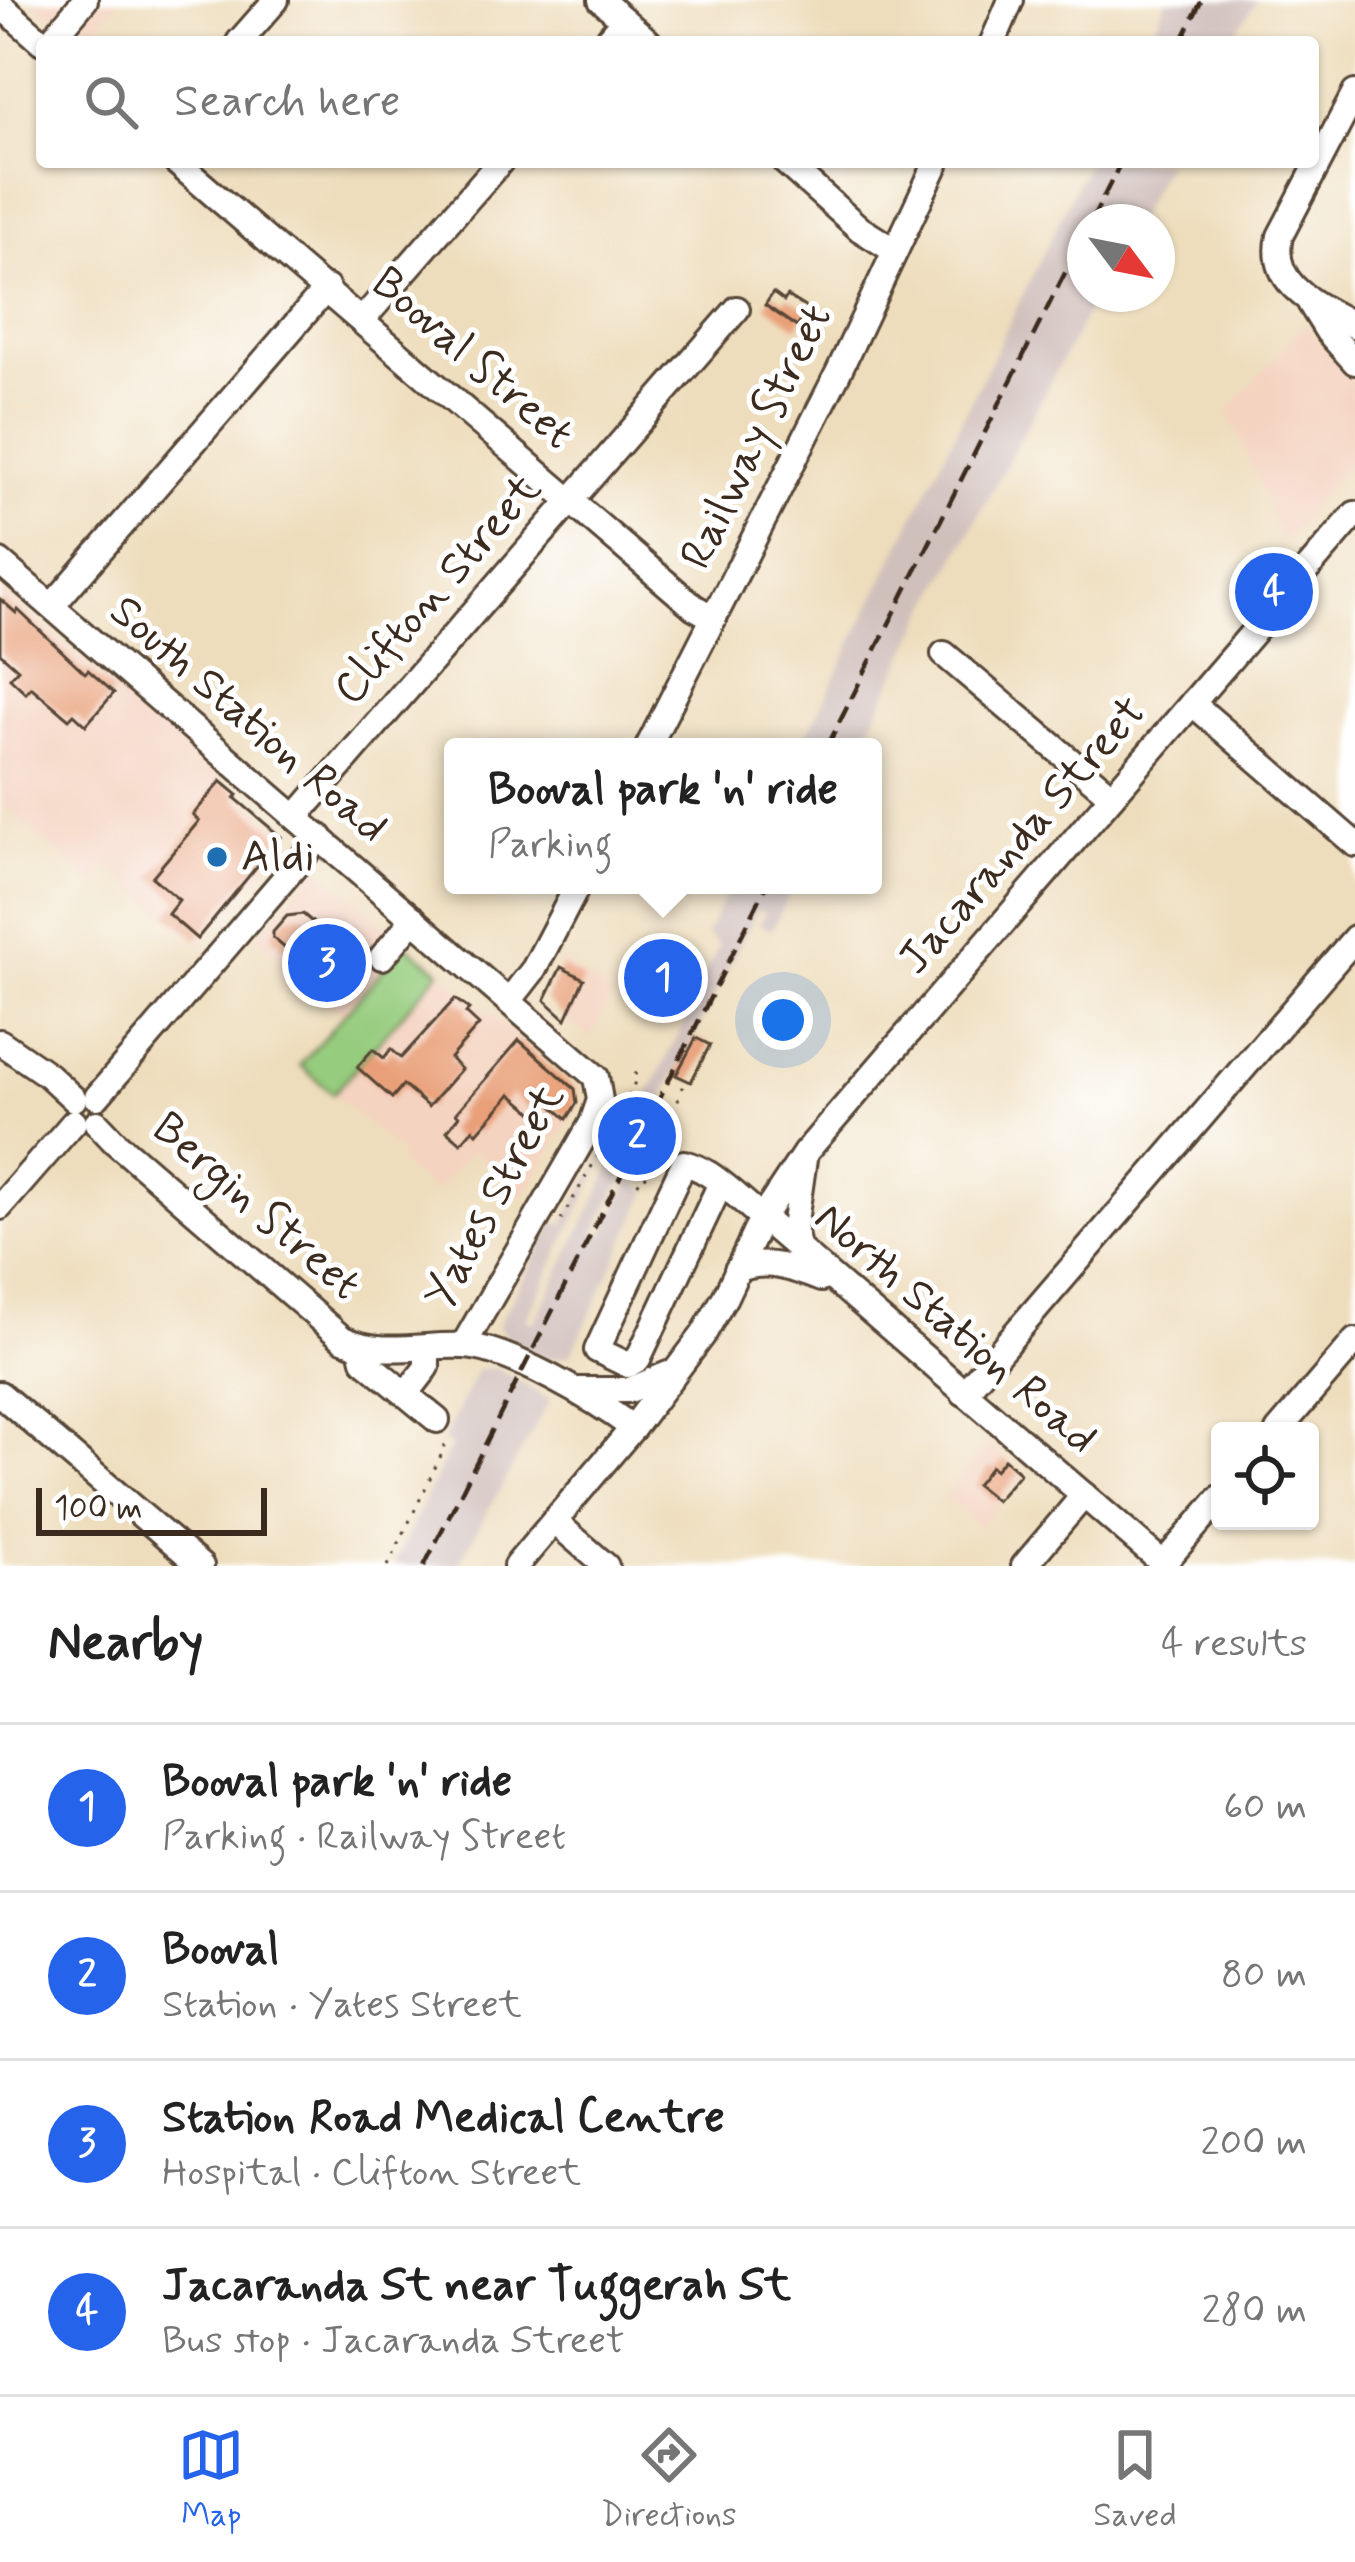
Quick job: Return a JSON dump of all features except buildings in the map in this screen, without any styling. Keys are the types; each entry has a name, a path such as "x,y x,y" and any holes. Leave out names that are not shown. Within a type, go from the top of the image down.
{"street":[{"path":"52,36 85,0"},
{"path":"244,36 277,0"},
{"path":"601,0 642,36"},
{"path":"995,36 1009,2"},
{"path":"0,5 39,36"},
{"path":"610,36 624,20"},
{"path":"1319,163 1355,93"},
{"name":"Booval Street","path":"183,168 694,607 714,618"},
{"path":"363,319 495,168"},
{"path":"791,168 860,230 895,251"},
{"name":"Railway Street","path":"653,738 934,168"},
{"path":"1316,168 1278,242 1282,272 1355,362"},
{"path":"52,606 327,288"},
{"path":"1309,301 1355,326"},
{"name":"Clifton Street","path":"296,817 736,309"},
{"name":"Jacaranda Street","path":"516,1566 679,1367 725,1298 762,1218 805,1153 1355,514"},
{"name":"South Station Road","path":"0,562 593,1073 608,1094"},
{"path":"944,654 1112,796"},
{"path":"1192,704 1355,844"},
{"path":"0,1208 320,837"},
{"path":"509,1001 534,969 573,894"},
{"path":"382,957 414,919"},
{"path":"964,1393 1355,938"},
{"name":"Bergin Street","path":"0,1042 48,1075 115,1142 326,1325 361,1347 464,1346 500,1354 633,1428"},
{"name":"Yates Street","path":"464,1346 592,1123 600,1100 608,1094"},
{"path":"799,1251 794,1229 805,1153"},
{"name":"North Station Road","path":"721,1183 638,1359 628,1365 597,1350 684,1163 703,1168 721,1183 762,1218 840,1287 1165,1565"},
{"path":"737,1270 762,1263 794,1268 840,1287"},
{"path":"1286,1422 1355,1341"},
{"path":"361,1347 364,1360 437,1420"},
{"path":"407,1394 427,1366 427,1347"},
{"path":"572,1390 616,1392 643,1387 679,1367"},
{"path":"0,1394 201,1566"},
{"path":"1024,1566 1084,1495"},
{"path":"1165,1565 1211,1509"},
{"path":"554,1521 606,1566"}],"path":[{"path":"628,1096 638,1076 631,1069"},
{"path":"659,1154 649,1149 637,1182 659,1154 684,1083"},
{"path":"608,1094 628,1096"},
{"path":"568,1194 572,1196 562,1221 618,1128 628,1096"},
{"path":"388,1566 445,1447 439,1441 437,1420"}],"shaded area":[{"path":"30,0 119,0 88,36 75,36"},
{"path":"1167,0 1257,0 1234,36 1150,36"},
{"path":"1085,168 1164,168 1145,204 1067,204"},
{"path":"1067,205 1067,312 1087,312 864,738 805,738"},
{"path":"1305,322 1355,379 1355,456 1282,542 1228,411"},
{"path":"0,589 284,832 285,845 201,945 108,865 92,882 0,804"},
{"path":"317,867 405,944 344,1014 256,937"},
{"path":"726,894 789,894 772,930 759,924 765,913 758,909 595,1233 603,1236 630,1181 648,1191 571,1355 548,1359 508,1339 497,1326 555,1222 562,1225 618,1132 526,1319 534,1323 696,999 693,996 719,946 706,934"},
{"path":"562,962 611,995 590,1039 544,999"},
{"path":"440,971 576,1089 579,1103 524,1197 472,1150 434,1192 398,1162 403,1155 333,1094"},
{"path":"497,1368 550,1400 457,1566 393,1566 451,1446 443,1441 477,1369"},
{"path":"989,1445 1024,1475 979,1527 944,1497"}],"green space":[{"path":"405,944 440,971 333,1094 300,1065"}],"railway":[{"path":"1184,36 1202,0"},
{"path":"1100,204 1118,168"},
{"path":"832,738 1067,269"},
{"path":"424,1566 762,894"}],"place":[{"name":"Jacaranda St near Tuggerah St","path":"1274,592"},
{"name":"Aldi","path":"217,857"},
{"name":"Station Road Medical Centre","path":"327,963"},
{"name":"Booval park 'n' ride","path":"663,978"},
{"name":"Booval","path":"637,1136"}]}
